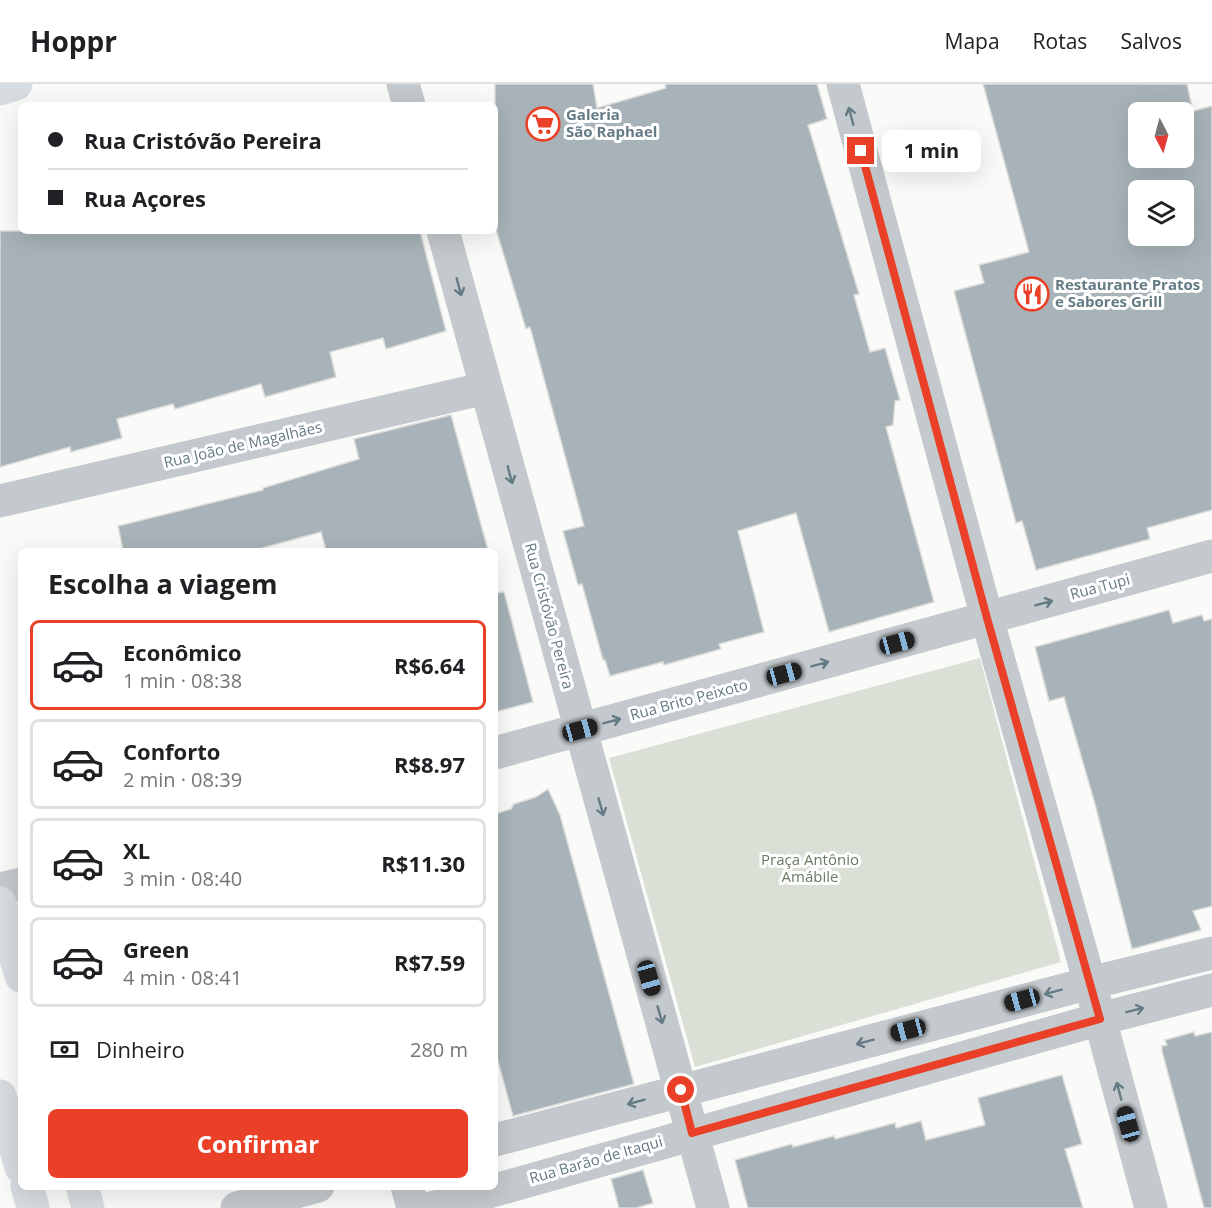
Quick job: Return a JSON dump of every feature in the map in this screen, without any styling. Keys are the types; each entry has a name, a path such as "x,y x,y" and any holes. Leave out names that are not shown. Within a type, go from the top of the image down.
{"main road":[{"path":"0,89 16,84"},
{"path":"0,903 18,966"},
{"path":"0,1096 18,1157"},
{"path":"28,1190 33,1208"},
{"path":"83,1190 88,1208"}],"street":[{"path":"403,84 408,102"},
{"path":"843,84 987,618 1151,1208"},
{"name":"Rua Cristóvão Pereira","path":"444,234 713,1208"},
{"name":"Rua João de Magalhães","path":"0,501 486,388"},
{"name":"Rua Tupi","path":"987,618 1212,556"},
{"name":"Rua Brito Peixoto","path":"498,752 987,618"},
{"path":"0,889 18,885"},
{"path":"498,1139 1212,952"},
{"name":"Rua Barão de Itaqui","path":"498,1189 1100,1019 1212,990"},
{"path":"237,1208 303,1190"},
{"path":"408,1190 413,1208"},
{"name":"Rua Barão de Itaqui","path":"432,1208 494,1190"}],"green space":[{"name":"Praça Antônio Amábile","path":"980,658 1061,962 695,1067 609,758"}],"building":[{"path":"495,84 593,84 597,108 666,88 665,84 817,84 827,119 808,125 859,294 854,295 870,352 885,348 900,400 895,401 893,425 886,427 934,602 829,632 796,513 738,531 764,632 719,644 721,649 664,665 663,662 610,676 605,660 603,660 582,584 578,585 563,531 584,526 530,327 526,329 497,234 498,102 495,102"},
{"path":"983,84 1187,84 1191,102 1128,102 1128,168 1194,168 1194,111 1212,106 1212,510 1147,528 1150,539 1036,570 1022,521 1016,523 954,291 984,283 979,265 1029,252"},
{"path":"0,231 18,231 18,234 421,234 446,331 386,349 383,338 330,352 336,377 265,397 261,384 175,409 173,404 117,419 122,438 71,452 70,447 0,467"},
{"path":"451,415 487,548 325,548 321,532 262,548 123,548 118,526 263,490 263,488 359,459 354,439"},
{"path":"504,592 533,702 498,711 498,593"},
{"path":"1169,610 1173,623 1202,615 1204,621 1212,619 1212,906 1193,911 1201,930 1132,949 1095,804 1064,697 1049,701 1035,647"},
{"path":"548,789 560,815 634,1084 513,1116 498,1061 498,813 511,809 514,804 536,797"},
{"path":"1194,1032 1195,1036 1212,1032 1212,1208 1204,1208 1162,1051 1162,1046 1167,1045 1165,1040"},
{"path":"1062,1075 1082,1144 1065,1149 1083,1208 748,1208 735,1160 792,1144 793,1147 834,1136 835,1139 895,1123 896,1128 921,1121 926,1140 985,1125 978,1098"},
{"path":"643,1170 653,1203 636,1208 619,1208 611,1179"}],"place":[{"name":"Galeria São Raphael","path":"543,124"},
{"name":"Restaurante Pratos e Sabores Grill","path":"1032,294"}],"route":[{"path":"681,1090 692,1133 1100,1019 987,618 861,151"}]}
